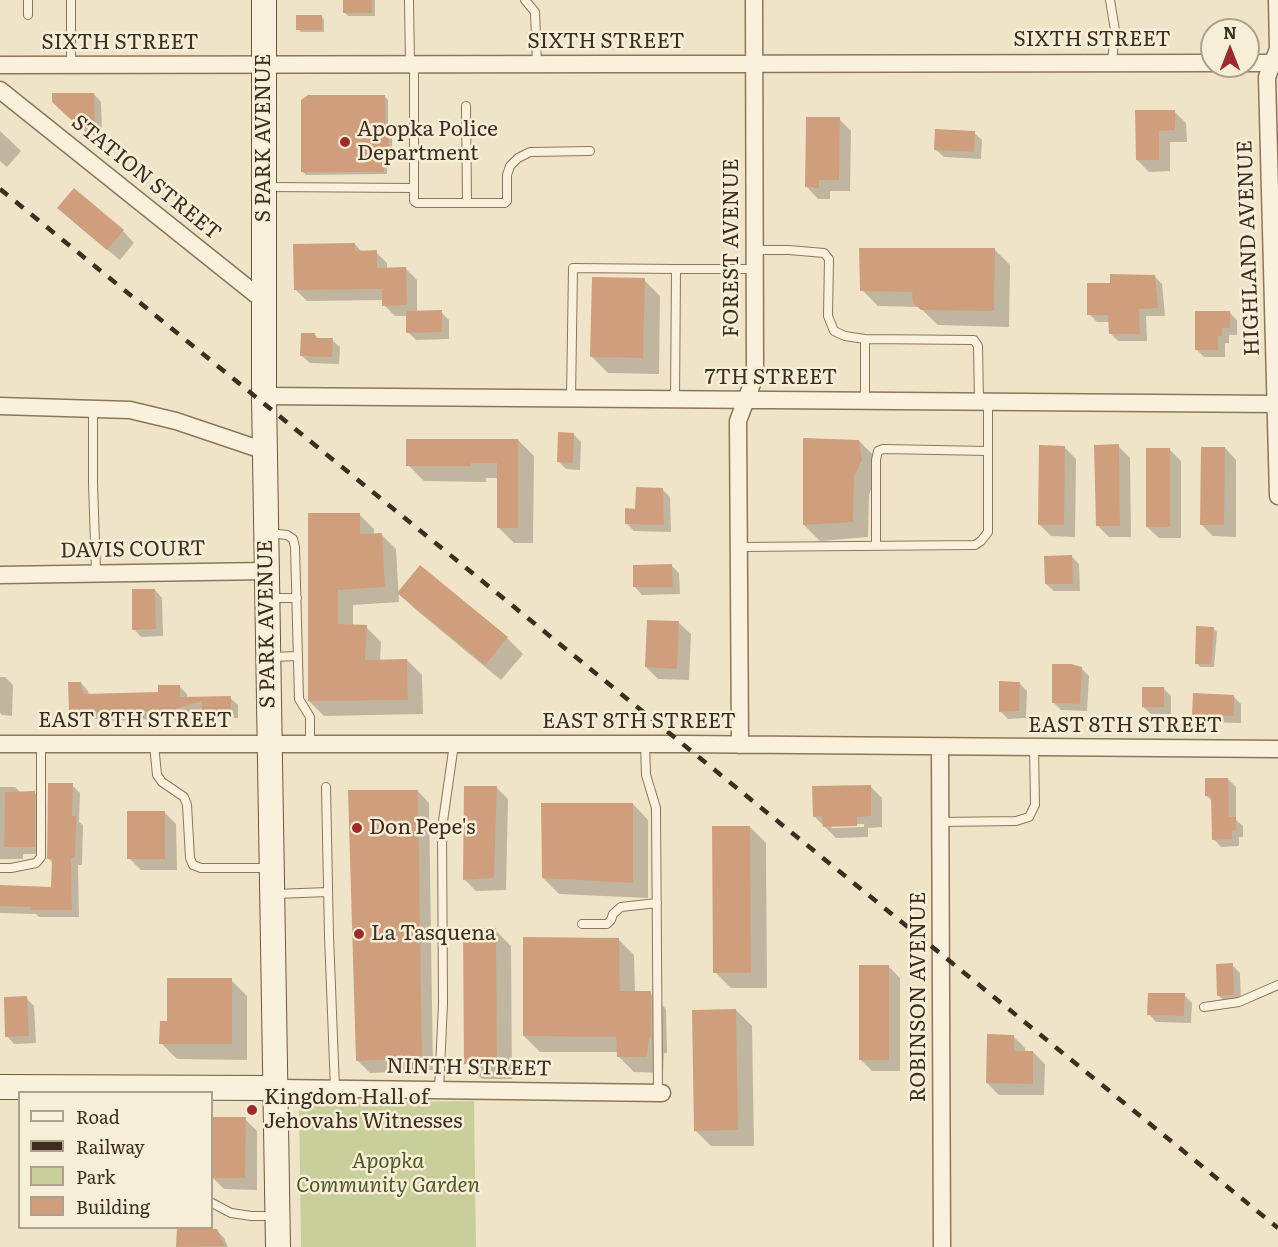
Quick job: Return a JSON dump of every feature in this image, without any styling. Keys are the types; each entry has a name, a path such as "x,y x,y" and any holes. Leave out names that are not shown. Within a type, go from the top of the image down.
{"main road":[{"name":"S PARK AVENUE","path":"264,0 264,396 278,1247"},
{"path":"0,1087 201,1090 276,1088"}],"street":[{"name":"FOREST AVENUE","path":"740,745 738,421 755,376 754,0"},
{"name":"HIGHLAND AVENUE","path":"1277,0 1278,49 1275,63 1267,77 1273,157 1278,496"},
{"name":"SIXTH STREET","path":"0,65 1200,63"},
{"name":"STATION STREET","path":"0,90 264,302"},
{"name":"7TH STREET","path":"264,396 1277,404"},
{"path":"0,406 130,410 176,421 265,451"},
{"name":"DAVIS COURT","path":"0,575 267,571"},
{"name":"EAST 8TH STREET","path":"0,744 645,744 1278,749"},
{"name":"ROBINSON AVENUE","path":"940,747 942,1247"},
{"name":"NINTH STREET","path":"276,1088 660,1092"}],"lane":[{"path":"28,0 28,15"},
{"path":"71,0 71,65"},
{"path":"410,0 414,201 417,204 505,203 507,201 507,175 510,166 518,158 530,152 590,151"},
{"path":"525,0 535,12 537,65"},
{"path":"1110,0 1115,30 1112,63"},
{"path":"466,106 467,203"},
{"path":"263,187 414,188"},
{"path":"739,547 975,545 988,532 988,451 978,346 974,340 865,339 845,336 834,331 828,316 829,259 824,254 789,250 754,250"},
{"path":"572,399 573,268 754,269"},
{"path":"675,400 676,269"},
{"path":"865,339 865,401"},
{"path":"93,409 96,573"},
{"path":"876,546 876,460 878,452 883,450 988,451"},
{"path":"266,532 287,535 293,539 296,547 299,699 310,717 310,744"},
{"path":"267,598 297,598"},
{"path":"267,657 298,656"},
{"path":"0,868 36,863 40,857 40,744"},
{"path":"154,744 157,775 162,782 184,797 188,805 190,858 193,865 201,868 271,868"},
{"path":"440,1090 443,1004 442,828 454,744"},
{"path":"645,744 646,776 656,808 660,1092"},
{"path":"940,822 1016,821 1029,817 1035,805 1034,747"},
{"path":"326,787 335,1089"},
{"path":"272,894 328,892"},
{"path":"582,924 608,924 613,914 621,907 657,903"},
{"path":"1204,1007 1239,1002 1278,985"},
{"path":"213,1204 231,1213 278,1216"}],"green space":[{"name":"Apopka Community Garden","path":"474,1101 476,1247 301,1247 299,1103"}],"building":[{"path":"343,0 372,0 372,13 343,13"},
{"path":"296,15 322,15 322,30 296,30"},
{"path":"52,93 94,93 95,128 80,128 52,102"},
{"name":"Apopka Police Department","path":"308,95 385,95 385,132 389,132 389,152 384,152 384,172 301,172 301,100"},
{"path":"1135,110 1175,110 1175,130 1159,131 1159,160 1136,160"},
{"path":"806,117 840,117 839,180 819,180 819,188 805,187"},
{"path":"935,129 975,131 974,152 934,150"},
{"path":"74,188 124,230 107,250 57,208"},
{"path":"355,243 355,251 377,250 377,268 406,267 407,305 382,306 382,289 294,290 293,244"},
{"path":"859,248 995,248 994,311 921,310 913,303 912,292 860,291"},
{"path":"1110,274 1155,275 1158,308 1139,309 1140,334 1109,334 1108,315 1087,315 1087,283 1110,283"},
{"path":"592,277 645,278 643,358 590,357"},
{"path":"442,310 442,332 406,333 406,311"},
{"path":"1195,311 1230,311 1230,328 1222,328 1222,336 1218,336 1218,350 1195,350"},
{"path":"301,333 315,333 315,338 333,338 332,357 300,356"},
{"path":"558,432 574,433 573,463 557,462"},
{"path":"803,438 859,440 862,460 854,477 853,522 803,525"},
{"path":"406,439 518,439 518,528 497,528 497,463 471,463 471,466 406,466"},
{"path":"1119,444 1120,526 1096,526 1094,445"},
{"path":"1039,445 1065,446 1064,525 1038,525"},
{"path":"1201,447 1225,447 1224,525 1200,525"},
{"path":"1146,448 1170,448 1170,527 1146,527"},
{"path":"636,487 663,488 664,525 625,524 625,508 635,509"},
{"path":"308,513 360,513 360,534 382,533 385,587 338,590 338,624 367,625 365,660 407,659 408,700 308,701"},
{"path":"1072,555 1073,584 1045,584 1044,556"},
{"path":"672,564 673,587 633,587 633,565"},
{"path":"420,565 508,637 485,665 397,593"},
{"path":"132,589 155,589 156,629 132,630"},
{"path":"647,620 679,621 677,669 645,667"},
{"path":"1196,626 1214,627 1211,664 1195,664"},
{"path":"1052,664 1071,664 1082,667 1080,704 1052,703"},
{"path":"999,681 1020,682 1019,711 999,712"},
{"path":"68,682 81,682 83,694 158,692 158,685 180,685 180,697 231,696 231,710 202,711 202,701 175,709 167,714 165,711 69,712"},
{"path":"1142,687 1164,687 1164,707 1142,707"},
{"path":"1193,693 1234,695 1234,716 1192,715"},
{"path":"1205,778 1228,778 1229,817 1236,817 1236,830 1232,830 1232,839 1212,840 1211,796 1205,796"},
{"path":"48,783 73,783 72,816 76,816 76,830 75,858 71,858 72,910 30,910 30,907 0,906 0,885 51,887 52,859 47,859"},
{"path":"871,785 871,816 857,817 857,826 823,827 822,816 813,817 812,786"},
{"path":"464,786 497,786 494,878 463,880"},
{"path":"348,790 418,790 422,1058 356,1061"},
{"path":"35,791 35,847 4,847 5,792"},
{"path":"541,803 633,803 633,883 542,878"},
{"path":"127,811 165,811 165,859 127,859"},
{"path":"712,826 750,826 751,973 713,973"},
{"path":"463,928 496,928 497,1064 464,1064"},
{"path":"523,937 619,938 620,991 651,991 651,1037 649,1037 647,1057 617,1057 616,1037 523,1036"},
{"path":"1233,963 1234,995 1217,996 1216,964"},
{"path":"859,965 889,965 889,1060 859,1060"},
{"path":"167,978 232,978 232,1044 159,1044 160,1021 167,1021"},
{"path":"1148,993 1185,993 1184,1016 1147,1015"},
{"path":"27,996 29,1036 5,1037 4,997"},
{"path":"736,1009 738,1130 694,1131 692,1010"},
{"path":"987,1034 1014,1035 1014,1051 1033,1051 1033,1084 986,1083"},
{"path":"213,1117 246,1117 245,1178 213,1178"},
{"path":"177,1229 217,1229 225,1246 176,1247"}],"railway":[{"path":"0,189 1278,1228"}],"place":[{"name":"Apopka Police Department","path":"345,142"},
{"name":"Don Pepe's","path":"357,828"},
{"name":"La Tasquena","path":"359,934"},
{"name":"Kingdom Hall of Jehovahs Witnesses","path":"252,1110"}]}
